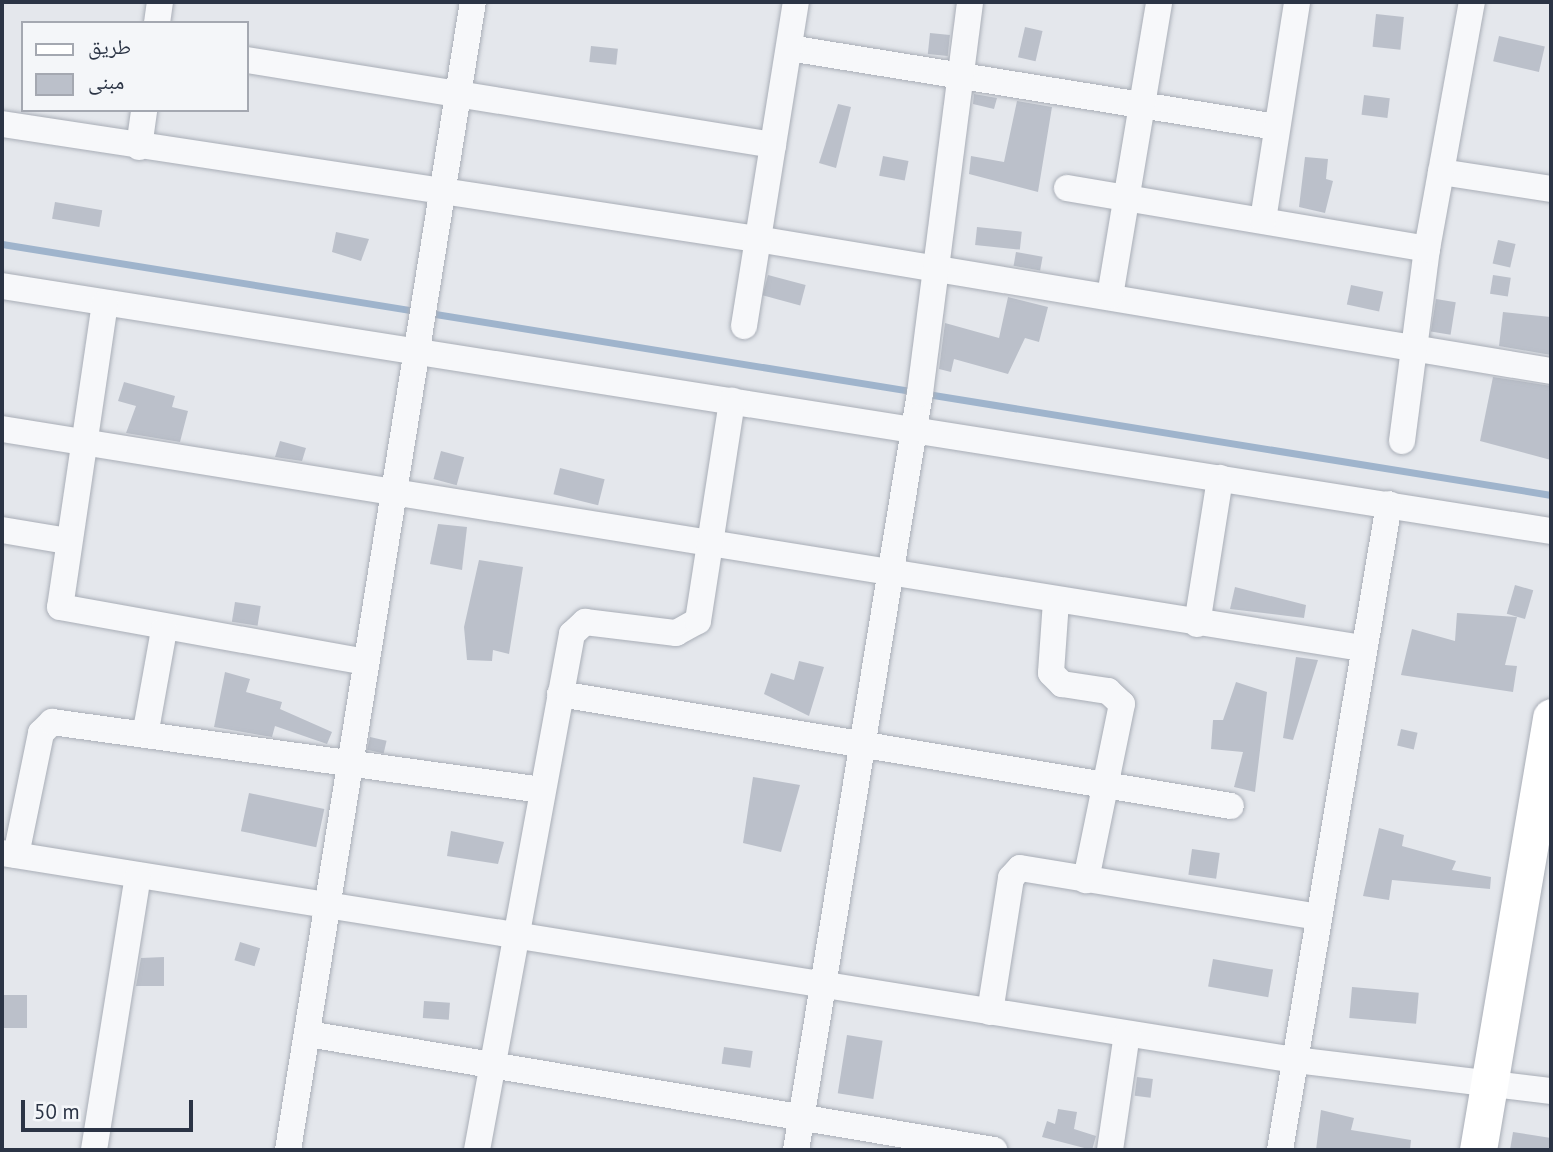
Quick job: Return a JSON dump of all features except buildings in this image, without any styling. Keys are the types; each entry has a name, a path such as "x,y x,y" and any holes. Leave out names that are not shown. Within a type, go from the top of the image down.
{"main road":[{"path":"1478,1150 1551,717"}],"street":[{"path":"157,21 160,2"},
{"path":"288,1150 473,2"},
{"path":"744,326 796,2"},
{"path":"796,1150 939,268 958,75 970,2"},
{"path":"1110,296 1158,2"},
{"path":"1263,220 1297,2"},
{"path":"1402,441 1412,347 1427,249 1472,2"},
{"path":"789,48 1276,127"},
{"path":"248,60 773,145"},
{"path":"139,147 144,112"},
{"path":"2,124 939,268 1551,371"},
{"path":"1441,172 1551,189"},
{"path":"1067,188 1427,249"},
{"path":"2,286 1551,531"},
{"path":"105,303 58,600 64,611 366,662"},
{"path":"477,1150 488,1063 572,634 582,622 676,633 691,628 701,615 733,401"},
{"path":"2,429 393,496 1362,648"},
{"path":"1197,624 1220,478"},
{"path":"1280,1150 1362,648 1389,504"},
{"path":"2,530 68,541"},
{"path":"1056,601 1051,673 1062,684 1114,694 1122,704 1086,880"},
{"path":"146,730 164,630"},
{"path":"560,694 1231,806"},
{"path":"540,790 146,730 46,723 9,854 513,932 1295,1060 1489,1081 1551,1091"},
{"path":"990,1012 1013,873 1020,868 1318,917"},
{"path":"94,1150 138,875"},
{"path":"307,1034 801,1115 923,1145 993,1150"},
{"path":"1110,1150 1127,1034"}],"waterway":[{"path":"2,244 417,311"},
{"path":"429,313 915,392"},
{"path":"927,394 1551,495"}]}
